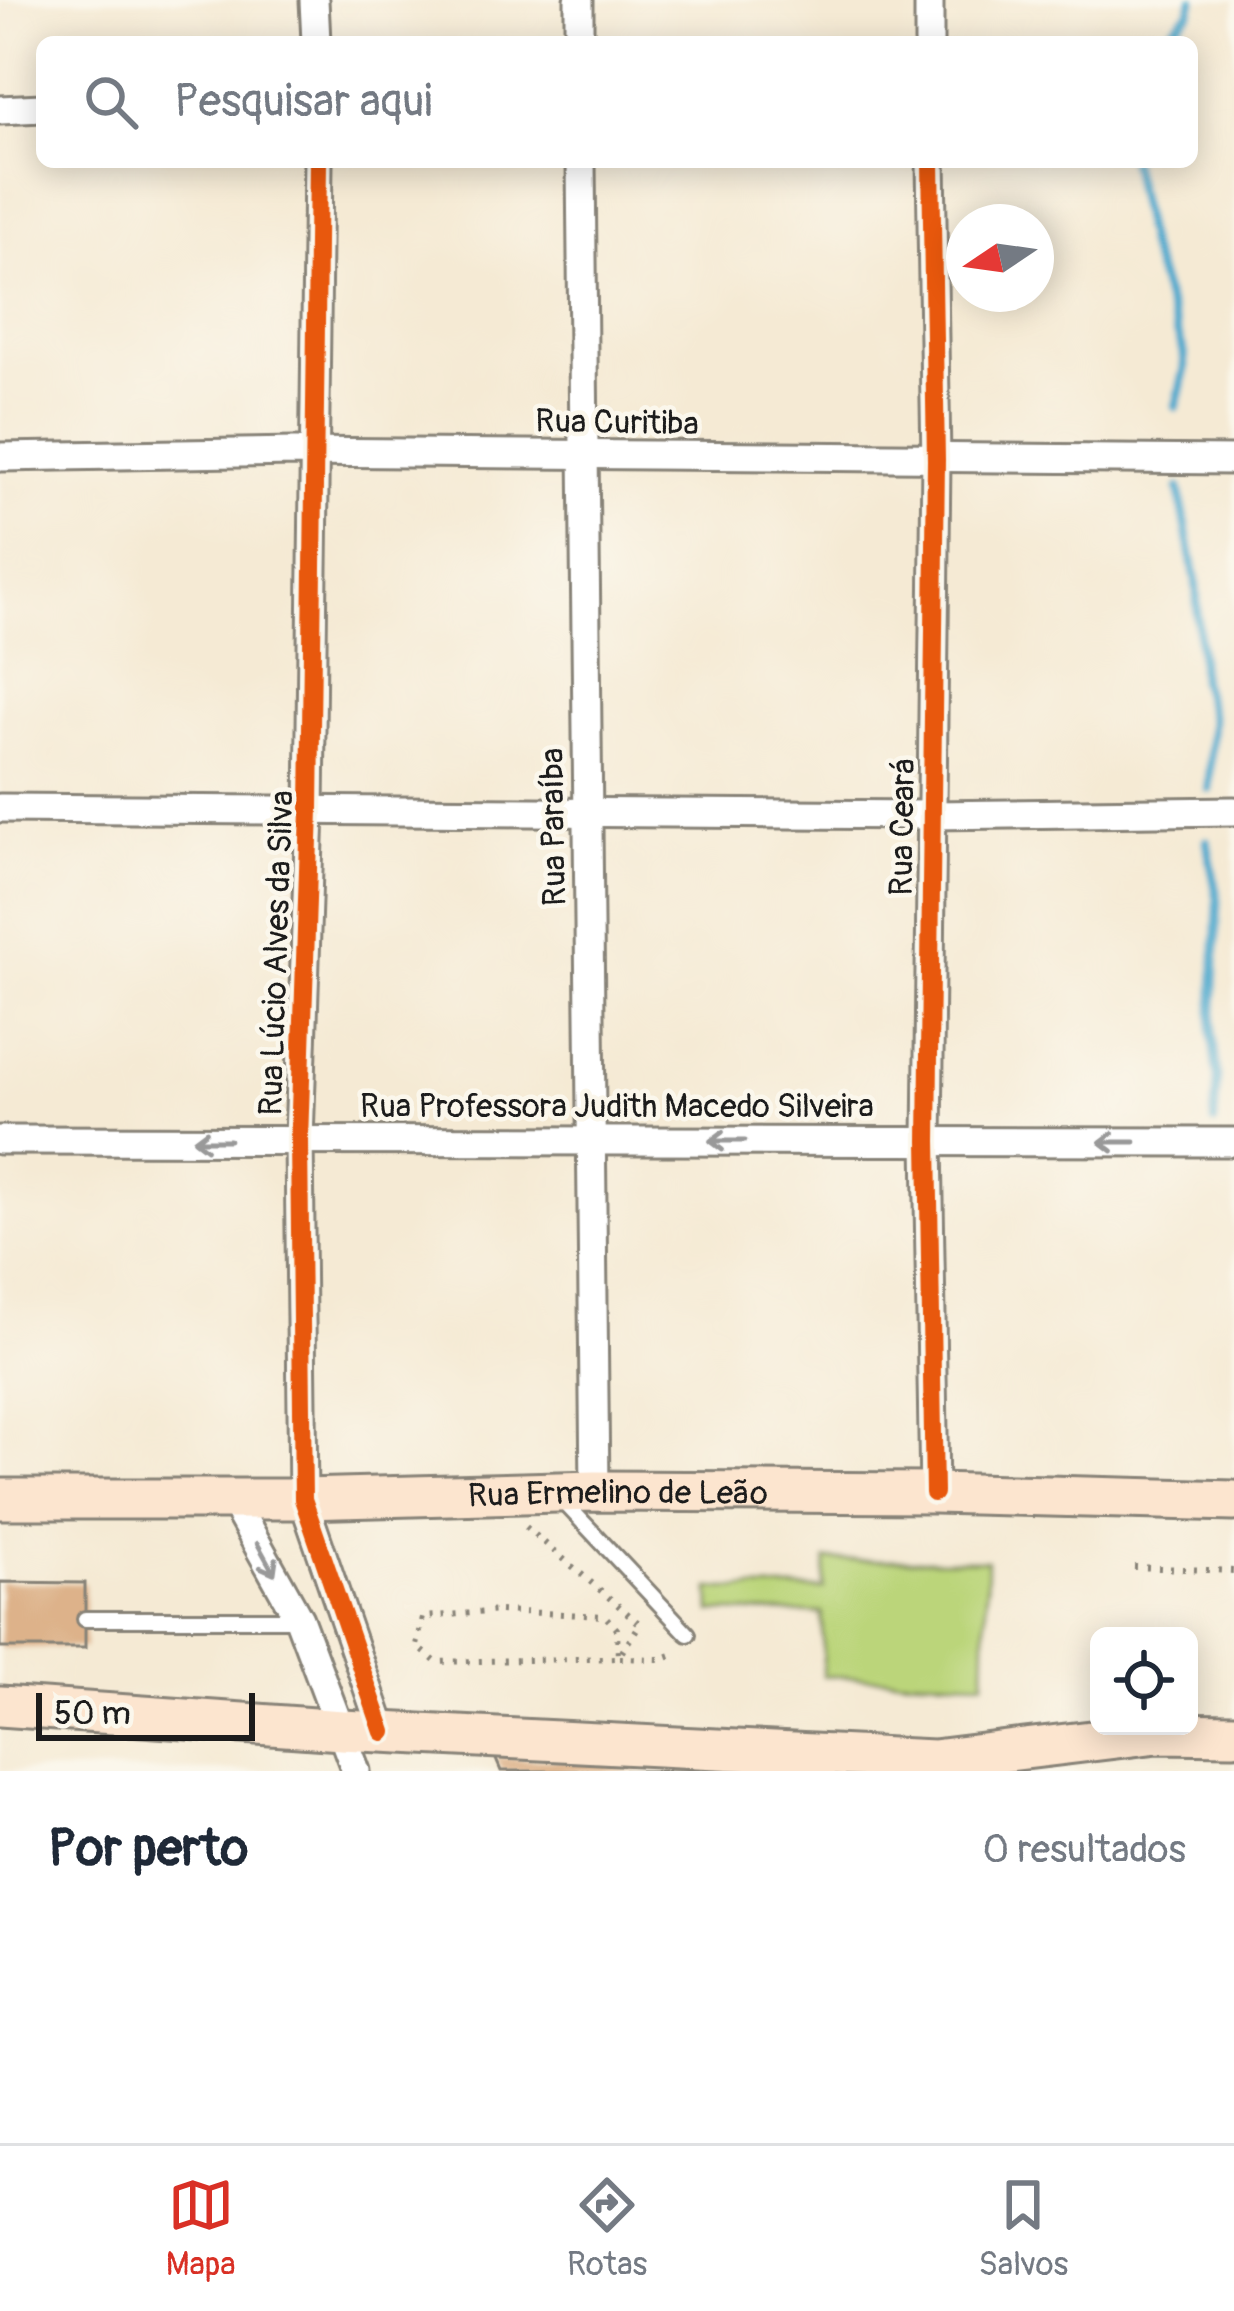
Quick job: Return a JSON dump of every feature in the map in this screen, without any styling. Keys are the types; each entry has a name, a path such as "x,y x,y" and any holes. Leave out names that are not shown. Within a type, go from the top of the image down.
{"main road":[{"name":"Rua Ermelino de Leão","path":"0,1498 303,1499 595,1491 1234,1501"},
{"path":"0,1706 952,1765 1145,1735"},
{"path":"1198,1734 1234,1734"},
{"path":"1094,1771 1154,1735"}],"street":[{"path":"314,0 316,36"},
{"path":"579,0 579,36"},
{"path":"929,0 929,36"},
{"path":"0,110 36,108"},
{"name":"Rua Lúcio Alves da Silva","path":"318,168 310,810 299,1140 303,1499 383,1732"},
{"name":"Rua Paraíba","path":"580,168 595,1491"},
{"name":"Rua Ceará","path":"931,168 936,460 928,1142 934,1493"},
{"name":"Rua Curitiba","path":"0,457 316,453 1234,460"},
{"path":"0,808 931,815 1234,811"},
{"name":"Rua Professora Judith Macedo Silveira","path":"0,1140 1234,1142"},
{"path":"232,1499 299,1618 356,1771"}],"lane":[{"path":"555,1492 688,1634"},
{"path":"85,1619 299,1618"}],"path":[{"path":"524,1526 640,1624 618,1658"},
{"path":"1133,1568 1234,1571"},
{"path":"618,1658 617,1629 605,1616 500,1611 423,1617 417,1646 436,1662 660,1659 671,1654 672,1617"}],"green space":[{"path":"826,1560 987,1560 984,1681 823,1676 822,1613 711,1612 710,1589 824,1589"}],"building":[{"path":"0,1582 85,1583 85,1648 0,1648"},
{"path":"495,1757 699,1767 699,1771 501,1771"}],"waterway":[{"path":"1164,36 1190,12 1193,0"},
{"path":"1132,168 1149,248 1184,353 1176,407"},
{"path":"1179,488 1196,581 1201,681 1212,718 1209,789"},
{"path":"1207,841 1218,901 1212,1031 1217,1075 1214,1122"}],"cycle path":[{"path":"318,168 310,810 299,1140 303,1499 383,1732"},
{"path":"931,168 936,460 928,1141 934,1493"}]}
